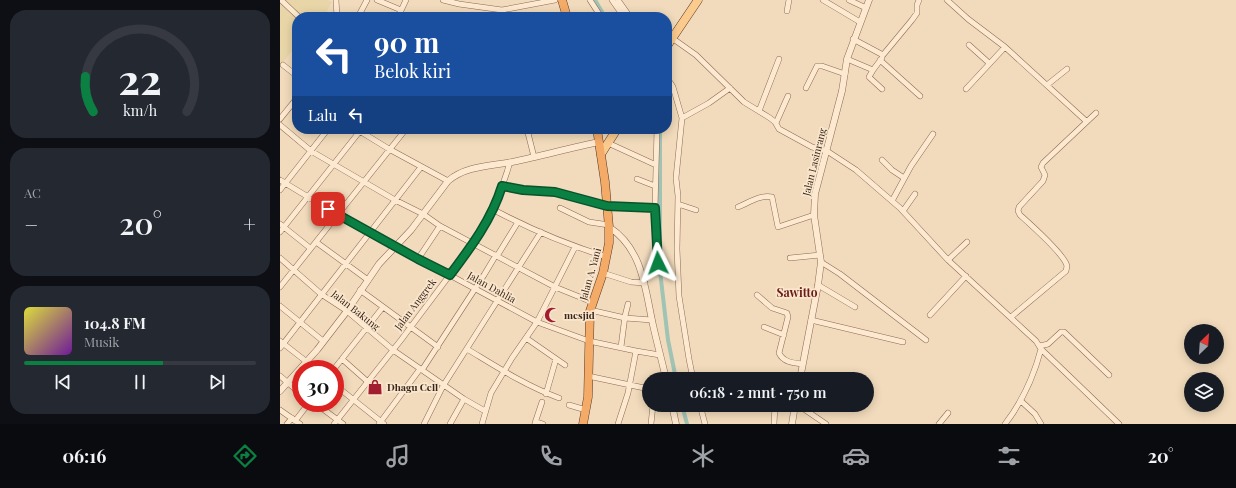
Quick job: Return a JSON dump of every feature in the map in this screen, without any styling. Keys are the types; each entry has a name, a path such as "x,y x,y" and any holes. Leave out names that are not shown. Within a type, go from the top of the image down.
{"highway":[{"path":"562,0 566,12"},
{"name":"Jalan A. Yani","path":"583,424 586,410 591,306 603,273 609,243 607,206 597,134"}],"main road":[{"path":"672,38 698,0"},
{"path":"601,154 614,134"}],"street":[{"path":"281,0 294,12"},
{"path":"336,0 337,12"},
{"path":"361,12 367,0"},
{"path":"377,0 401,10 406,0"},
{"path":"443,0 502,10 555,0"},
{"path":"590,0 598,12"},
{"path":"612,0 620,12"},
{"path":"618,0 626,12"},
{"path":"787,11 789,0"},
{"path":"823,0 860,22"},
{"path":"849,0 866,8"},
{"name":"Jalan Lasinrang","path":"801,372 818,284 821,258 814,215 815,194 827,151 845,74 847,59 853,39 869,0"},
{"path":"882,89 869,77 917,13 917,5 919,0"},
{"path":"947,0 968,19 1005,47 1086,121"},
{"path":"672,38 696,55 746,104 776,123 779,129 812,147 827,151 856,170 892,201 948,260 1011,317 1119,424"},
{"path":"853,39 882,58 920,96"},
{"path":"969,45 989,63"},
{"path":"966,90 1005,47"},
{"path":"759,111 779,59"},
{"path":"847,59 873,70"},
{"path":"283,65 292,72"},
{"path":"806,88 818,66 845,74"},
{"path":"1047,85 1067,69"},
{"path":"672,86 682,118 676,178 678,204 677,249 679,296 692,372"},
{"path":"682,118 709,103 730,88"},
{"path":"776,123 788,96"},
{"path":"280,119 292,104"},
{"path":"1011,317 1062,274 1067,268 1067,264 1064,260 1020,215 1018,209 1044,180 1045,175 1041,167 1044,163 1096,113"},
{"path":"280,125 311,152 395,200 423,214 440,226 591,306 625,318 652,320"},
{"path":"280,190 324,134"},
{"path":"310,248 281,228 334,165 355,134"},
{"path":"365,134 448,181"},
{"path":"280,287 402,134"},
{"path":"528,134 534,157"},
{"path":"657,134 655,208 658,263"},
{"path":"892,201 911,166 933,134"},
{"path":"309,360 347,311 360,290 387,255 408,234 448,181 458,174 483,167 599,142"},
{"path":"608,143 656,165"},
{"path":"882,160 892,170 904,178"},
{"name":"Jalan Anggrek","path":"336,422 410,328 473,244 494,210 510,162"},
{"path":"304,360 281,344 300,323 345,263 421,167"},
{"path":"637,179 655,186"},
{"name":"Jalan Dahlia","path":"280,180 338,215 537,322 589,341 660,355"},
{"path":"502,186 523,190 555,192 607,206 655,208"},
{"path":"903,212 915,194"},
{"path":"738,208 761,197 772,197 778,227 814,215"},
{"path":"678,204 696,210"},
{"path":"560,208 589,222 609,226 622,238 640,264 664,372"},
{"path":"494,210 575,247 607,257"},
{"path":"344,392 381,423 438,347 518,222"},
{"path":"418,259 440,226"},
{"path":"424,424 443,386 541,232"},
{"path":"316,242 368,280"},
{"path":"948,260 967,242"},
{"path":"482,424 490,393 537,322 575,247"},
{"name":"Jalan Bakung","path":"280,258 321,294 347,311 366,329 393,350 443,386 485,411"},
{"path":"790,258 821,258 926,340"},
{"path":"603,273 631,282 644,283"},
{"path":"930,316 966,276"},
{"path":"818,284 854,307"},
{"path":"360,290 438,347"},
{"path":"757,295 772,308 787,313 788,317 779,353 780,357 802,364"},
{"path":"621,347 628,304"},
{"path":"280,306 323,341"},
{"path":"368,382 342,359 382,307"},
{"path":"811,320 903,342"},
{"path":"764,327 784,335"},
{"path":"1005,424 1021,401 1041,347 1048,344 1061,332 1064,332 1109,374"},
{"path":"526,338 565,365"},
{"path":"467,349 504,372 546,394 558,398"},
{"path":"618,424 636,351"},
{"path":"546,394 556,359"},
{"path":"280,376 292,386"},
{"path":"588,376 642,387"},
{"path":"280,391 292,377"},
{"path":"450,424 464,399"},
{"path":"1021,401 1035,414 1040,424"},
{"path":"542,402 535,423 543,424"},
{"path":"569,405 586,410"},
{"path":"280,410 296,421"},
{"path":"287,424 296,421 302,412"},
{"path":"325,412 336,422 343,424"},
{"path":"651,424 652,412"},
{"path":"673,412 676,424"},
{"path":"702,412 705,424"},
{"path":"774,424 775,412"},
{"path":"792,424 795,412"},
{"path":"808,412 826,424"},
{"path":"939,424 948,413"}],"shaded area":[{"path":"280,0 328,0 332,2 327,12 292,12 292,51 280,66"}],"waterway":[{"path":"595,0 602,12"},
{"path":"660,134 660,271 668,340 675,372"},
{"path":"684,412 687,424"}],"place":[{"name":"mesjid","path":"552,315"},
{"name":"Dhagu Cell","path":"375,387"}],"district":[{"name":"Sawitto","path":"797,293"}],"route":[{"path":"328,209 450,275 473,244 494,210 502,186 523,190 555,192 607,206 647,209 655,208 656,250 658,263"}]}
